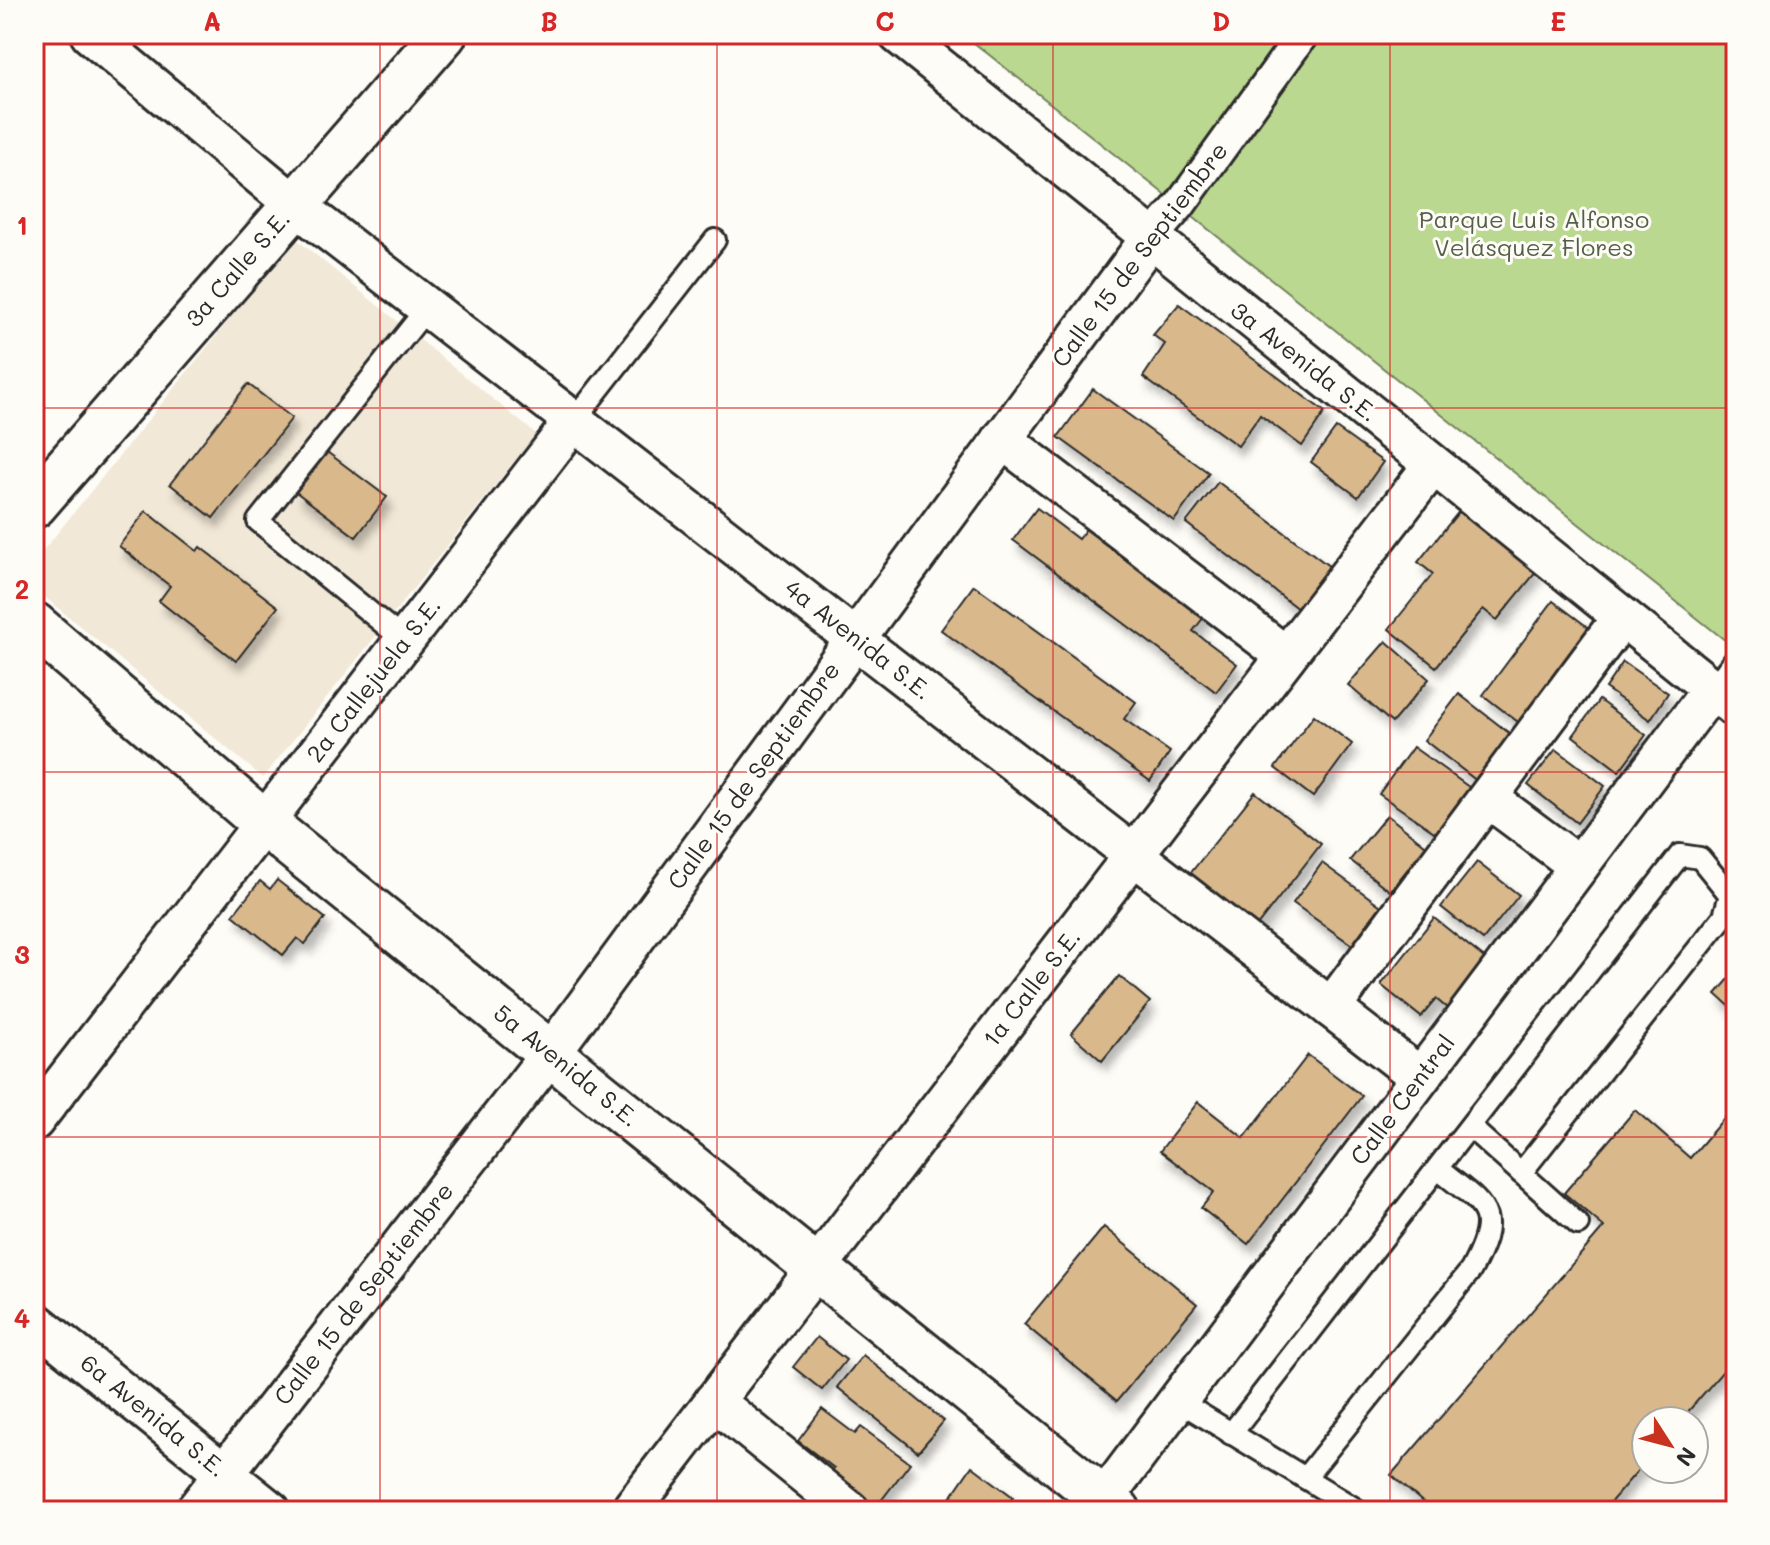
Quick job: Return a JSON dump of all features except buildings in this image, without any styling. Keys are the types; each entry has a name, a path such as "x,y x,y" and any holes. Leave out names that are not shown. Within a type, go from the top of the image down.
{"street":[{"name":"4a Avenida S.E.","path":"90,34 294,204 1420,1077"},
{"name":"3a Calle S.E.","path":"34,505 444,34"},
{"name":"3a Avenida S.E.","path":"898,34 1149,240 1724,699"},
{"name":"Calle 15 de Septiembre","path":"195,1511 550,1054 1149,240 1180,205 1303,34"},
{"name":"2a Callejuela S.E.","path":"34,1121 573,422"},
{"path":"1002,439 1286,656"},
{"name":"1a Calle S.E.","path":"630,1511 1433,465"},
{"path":"1331,1008 1622,617"},
{"name":"5a Avenida S.E.","path":"34,625 264,823 816,1268 1105,1507"},
{"name":"Calle Central","path":"1105,1507 1177,1400 1579,866 1724,699"},
{"path":"1488,798 1579,866"},
{"name":"6a Avenida S.E.","path":"34,1321 271,1511"},
{"path":"714,1401 850,1511"}],"lane":[{"name":"2a Callejuela S.E.","path":"573,422 715,240"},
{"path":"405,641 258,521 427,308"},
{"path":"1724,699 1736,658"},
{"path":"1231,1434 1680,855 1700,858 1730,895 1724,916 1521,1173"},
{"path":"1470,1127 1578,1224"},
{"path":"1305,1478 1471,1270 1488,1238 1488,1220 1481,1203 1438,1169"},
{"path":"1177,1400 1359,1511"}],"shaded area":[{"path":"295,238 536,434 263,778 34,588 34,562"}],"green space":[{"name":"Parque Luis Alfonso Velásquez Flores","path":"963,34 1736,34 1736,649"}]}
